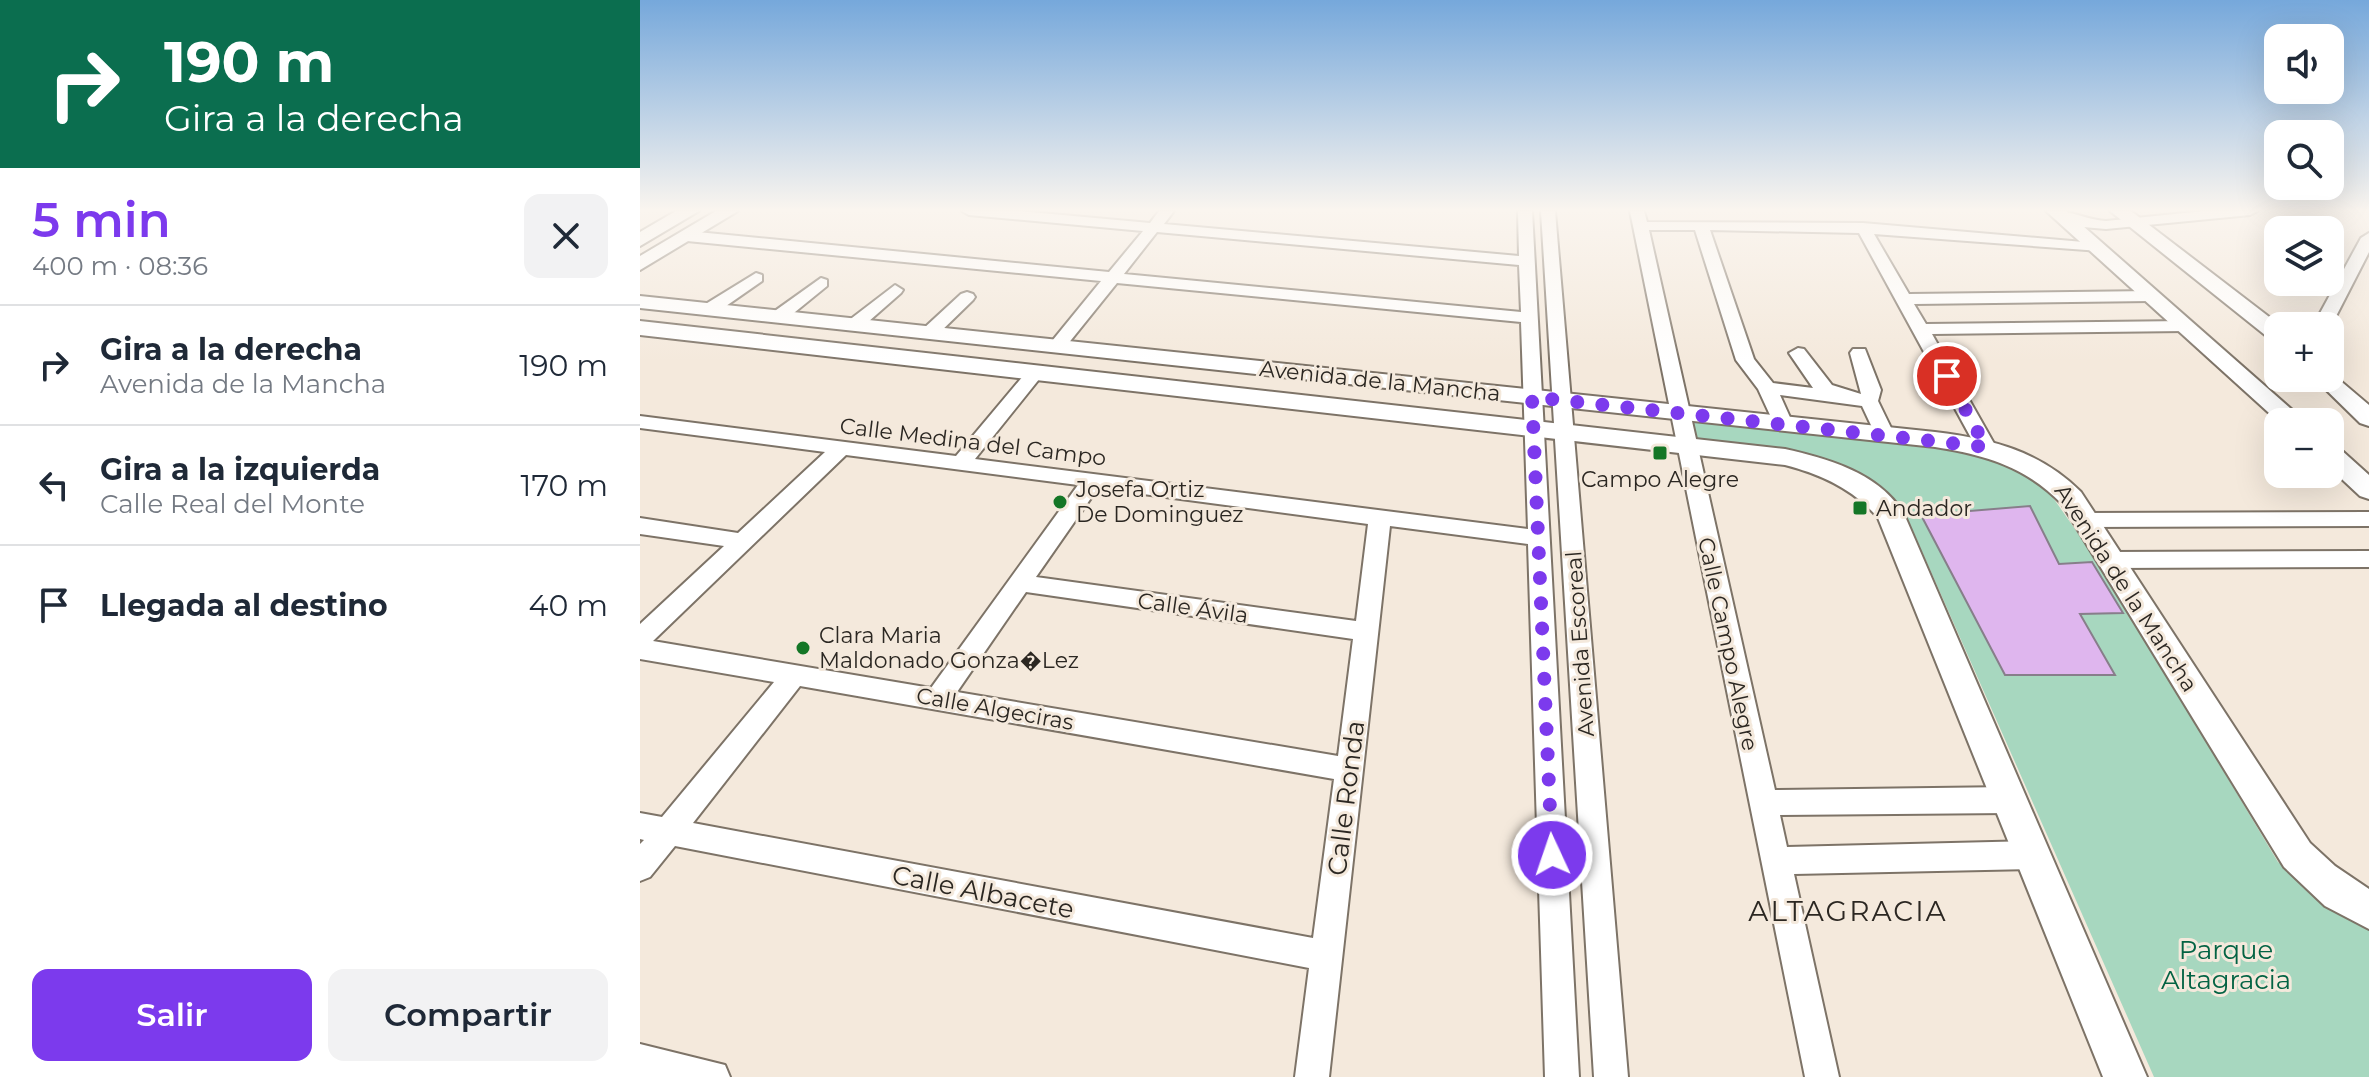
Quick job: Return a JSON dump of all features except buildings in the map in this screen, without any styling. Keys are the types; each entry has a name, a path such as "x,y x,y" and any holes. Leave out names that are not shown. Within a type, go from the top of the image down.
{"street":[{"path":"949,261 1529,318"},
{"path":"1057,346 1126,261"},
{"name":"Avenida Escoreal","path":"1527,261 1562,1077"},
{"name":"Avenida Escoreal","path":"1552,261 1611,1077"},
{"name":"Calle Campo Alegre","path":"1647,261 1822,1077"},
{"path":"1713,261 1745,360 1767,388 1783,424"},
{"path":"1882,261 1986,447"},
{"path":"2110,261 2278,408"},
{"path":"2184,261 2264,323"},
{"path":"2329,312 2357,261"},
{"path":"710,309 756,278"},
{"path":"778,317 821,283"},
{"path":"854,325 895,290"},
{"path":"1903,299 2151,296"},
{"path":"929,333 967,297"},
{"name":"Avenida de la Mancha","path":"640,302 1884,434 1986,447 2021,458 2051,476 2072,498 2297,855 2315,876 2369,910"},
{"path":"1921,329 2186,326"},
{"name":"Avenida de la Mancha","path":"640,328 1685,445 1812,463 1844,477 1880,501 1890,514 2125,1077"},
{"path":"1798,353 1816,383 1832,396"},
{"path":"1859,353 1870,381 1869,401 1884,434"},
{"path":"960,464 1035,373"},
{"path":"1767,388 1869,401"},
{"path":"2341,392 2369,418"},
{"name":"Calle Medina del Campo","path":"640,422 1538,538"},
{"path":"640,639 840,449"},
{"path":"2344,467 2369,490"},
{"path":"937,700 1092,481"},
{"name":"Calle Ronda","path":"1312,1077 1380,518"},
{"path":"2086,520 2369,519"},
{"path":"640,526 743,541"},
{"path":"2110,560 2369,559"},
{"name":"Calle Ávila","path":"1019,583 1367,632"},
{"name":"Calle Algeciras","path":"640,649 1350,770"},
{"path":"640,867 654,829 794,675"},
{"path":"1762,803 2010,800"},
{"name":"Calle Albacete","path":"654,829 1327,956"},
{"path":"1775,861 2033,855"},
{"path":"640,1061 713,1077"}],"green space":[{"name":"Parque Altagracia","path":"1693,420 1988,455 2047,489 2100,565 2278,862 2369,928 2369,1077 2154,1077 1905,513 1858,471 1771,448 1695,439"}],"place":[{"name":"Campo Alegre","path":"1660,453"},
{"name":"Josefa Ortiz De Dominguez","path":"1060,502"},
{"name":"Andador","path":"1860,508"},
{"name":"Clara Maria Maldonado Gonza�Lez","path":"803,648"}],"district":[{"name":"ALTAGRACIA","path":"1848,911"}],"route":[{"path":"1552,855 1532,397 1986,447 1947,376"}]}
